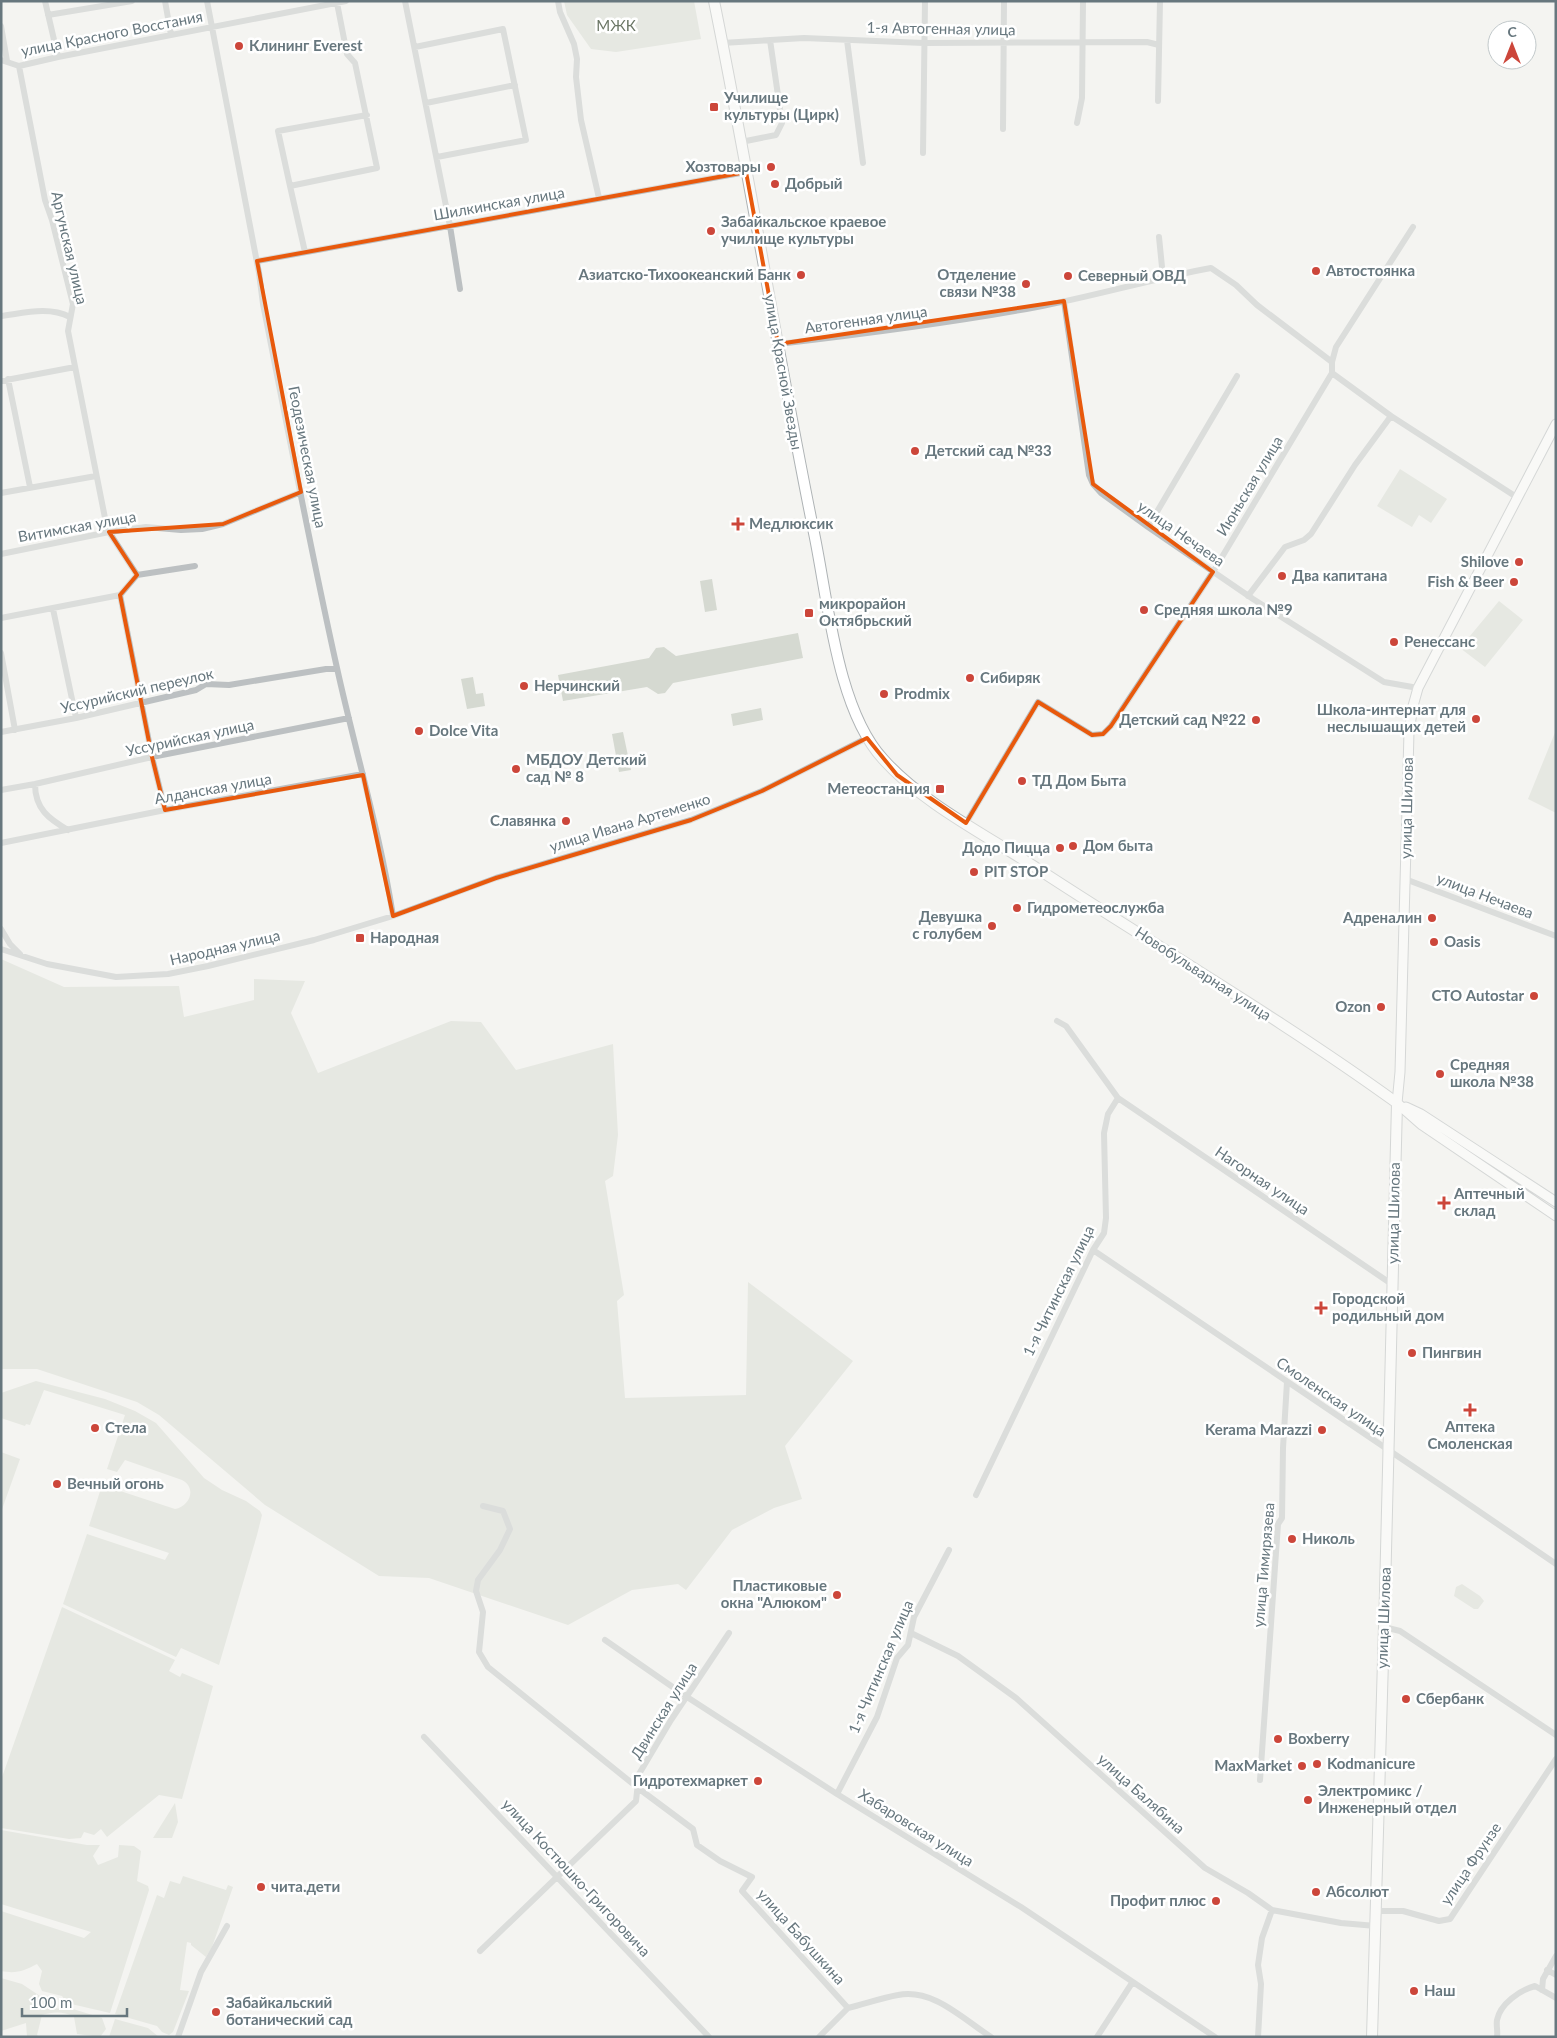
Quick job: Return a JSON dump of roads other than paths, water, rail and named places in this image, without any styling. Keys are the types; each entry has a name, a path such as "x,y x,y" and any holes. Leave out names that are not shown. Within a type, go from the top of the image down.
{"main road":[{"name":"улица Красной Звезды","path":"714,1 838,658 860,724 867,738"},
{"name":"улица Шилова","path":"1372,2037 1409,732 1418,688 1556,424"},
{"name":"Новобульварная улица","path":"867,738 875,751 898,775 966,823 1267,1014 1397,1103 1422,1125 1556,1216"},
{"name":"Новобульварная улица","path":"1397,1103 1421,1114 1556,1202"}],"street":[{"path":"45,1 58,57"},
{"path":"48,15 132,1"},
{"path":"165,1 171,35"},
{"name":"Геодезическая улица","path":"207,1 263,304 301,492 337,669 363,774 393,916"},
{"name":"улица Красного Восстания","path":"4,60 18,66 212,26 346,1"},
{"path":"405,1 437,157 460,290"},
{"path":"558,1 560,12 574,44 577,59 576,77 581,120 599,198"},
{"path":"923,153 925,1"},
{"path":"1003,129 1004,1"},
{"path":"1077,123 1082,98 1082,1"},
{"path":"1158,101 1160,1"},
{"path":"290,186 377,168 355,63 347,54 337,3"},
{"path":"1,26 4,60"},
{"path":"414,47 503,30 515,85 526,140 437,157"},
{"name":"1-я Автогенная улица","path":"722,43 804,38 924,43 1147,42 1159,45"},
{"path":"741,142 776,135 782,123 770,40"},
{"path":"847,40 863,163"},
{"name":"Аргунская улица","path":"18,66 45,200 52,220 73,304 68,331 96,476 109,532 136,575"},
{"path":"426,103 515,85"},
{"path":"305,252 278,131 367,115"},
{"name":"Шилкинская улица","path":"256,261 746,172"},
{"path":"1413,227 1336,347 1332,362 1332,372 1391,416 1518,498"},
{"path":"1159,237 1163,277"},
{"name":"Автогенная улица","path":"778,344 864,334 1022,309 1211,268 1236,285 1257,306 1332,362"},
{"name":"улица Нечаева","path":"1064,301 1089,475 1093,484 1101,493 1248,596 1384,682 1418,688"},
{"path":"1,316 50,311 60,312 70,317"},
{"path":"30,487 4,380 75,367"},
{"name":"Июньская улица","path":"966,823 1038,702 1092,735 1103,734 1111,726 1213,572 1332,372"},
{"path":"1148,527 1237,376"},
{"path":"1248,596 1285,547 1304,540 1311,534 1363,453 1391,416"},
{"path":"1,493 96,476"},
{"name":"Витимская улица","path":"1,554 109,532 146,527 181,530 202,529 235,520 301,492"},
{"path":"1,618 120,595 136,575 195,566"},
{"path":"120,595 152,757 165,810"},
{"path":"54,609 76,718"},
{"path":"1,653 15,730"},
{"name":"Уссурийский переулок","path":"1,732 76,718 141,703 196,690 206,684 229,685 326,669 337,669"},
{"name":"Уссурийская улица","path":"1,790 36,784 152,757 349,718"},
{"name":"улица Ивана Артеменко","path":"393,916 496,878 709,813 762,791 867,738"},
{"name":"Алданская улица","path":"1,843 165,810 363,774"},
{"path":"36,784 39,802 46,816 68,830"},
{"name":"улица Нечаева","path":"1405,880 1556,936"},
{"name":"Народная улица","path":"1,948 22,957 81,972 116,977 168,974 314,940 393,916"},
{"path":"1,929 10,944 22,957"},
{"path":"1057,1021 1066,1026 1118,1098"},
{"name":"1-я Читинская улица","path":"976,1494 1092,1250 1104,1232 1106,1218 1104,1133 1108,1114 1118,1098"},
{"name":"Нагорная улица","path":"1118,1098 1392,1285"},
{"name":"Смоленская улица","path":"1092,1250 1556,1564"},
{"name":"улица Тимирязева","path":"1260,1780 1278,1524 1282,1518 1283,1448 1287,1382"},
{"name":"улица Бабушкина","path":"483,1506 503,1511 510,1529 500,1550 478,1580 476,1591 483,1612 478,1652 488,1667 638,1788 693,1829 697,1845 720,1861 752,1877 742,1891 848,2008"},
{"name":"1-я Читинская улица","path":"836,1794 877,1717 898,1658 908,1645 914,1617 949,1550"},
{"path":"1384,1627 1400,1631 1556,1735"},
{"name":"Двинская улица","path":"480,1952 636,1801 639,1774 728,1633"},
{"name":"улица Балябина","path":"911,1633 958,1656 1016,1698 1206,1868 1272,1910 1341,1923 1376,1926"},
{"name":"Хабаровская улица","path":"605,1640 687,1697 836,1794 1021,1908 1215,2037"},
{"name":"улица Костюшко-Григоровича","path":"424,1737 709,2037"},
{"name":"улица Фрунзе","path":"1376,1910 1403,1911 1439,1922 1450,1919 1556,1759"},
{"path":"1258,2037 1261,1984 1258,1966 1262,1938 1272,1910"},
{"path":"178,2037 201,1972 227,1926"},
{"path":"1542,1990 1543,1979 1556,1956"},
{"path":"1547,1970 1556,1975"},
{"path":"1097,2037 1132,1983"},
{"path":"1497,2037 1496,2023 1498,2015 1508,2002 1522,1992 1535,1986 1556,1998"},
{"path":"819,2037 848,2008 898,1995 914,1994 931,1997 991,2037"}],"place":[{"name":"Клининг Everest","path":"239,46"},
{"name":"Училище культуры (Цирк)","path":"714,107"},
{"name":"Хозтовары","path":"771,167"},
{"name":"Добрый","path":"775,184"},
{"name":"Забайкальское краевое училище культуры","path":"711,231"},
{"name":"Автостоянка","path":"1316,271"},
{"name":"Азиатско-Тихоокеанский Банк","path":"801,275"},
{"name":"Северный ОВД","path":"1068,276"},
{"name":"Отделение связи №38","path":"1026,284"},
{"name":"Детский сад №33","path":"915,451"},
{"name":"Медлюксик","path":"738,524"},
{"name":"Shilove","path":"1519,562"},
{"name":"Два капитана","path":"1282,576"},
{"name":"Fish & Beer","path":"1514,582"},
{"name":"Средняя школа №9","path":"1144,610"},
{"name":"микрорайон Октябрьский","path":"809,613"},
{"name":"Ренессанс","path":"1394,642"},
{"name":"Сибиряк","path":"970,678"},
{"name":"Нерчинский","path":"524,686"},
{"name":"Prodmix","path":"884,694"},
{"name":"Школа-интернат для неслышащих детей","path":"1476,719"},
{"name":"Детский сад №22","path":"1256,720"},
{"name":"Dolce Vita","path":"419,731"},
{"name":"МБДОУ Детский сад № 8","path":"516,769"},
{"name":"ТД Дом Быта","path":"1022,781"},
{"name":"Метеостанция","path":"940,789"},
{"name":"Славянка","path":"566,821"},
{"name":"Дом быта","path":"1073,846"},
{"name":"Додо Пицца","path":"1060,848"},
{"name":"PIT STOP","path":"974,872"},
{"name":"Гидрометеослужба","path":"1017,908"},
{"name":"Адреналин","path":"1432,918"},
{"name":"Девушка с голубем","path":"992,926"},
{"name":"Народная","path":"360,938"},
{"name":"Oasis","path":"1434,942"},
{"name":"СТО Autostar","path":"1534,996"},
{"name":"Ozon","path":"1381,1007"},
{"name":"Средняя школа №38","path":"1440,1074"},
{"name":"Аптечный склад","path":"1444,1203"},
{"name":"Городской родильный дом","path":"1321,1308"},
{"name":"Пингвин","path":"1412,1353"},
{"name":"Аптека Смоленская","path":"1470,1410"},
{"name":"Стела","path":"95,1428"},
{"name":"Kerama Marazzi","path":"1322,1430"},
{"name":"Вечный огонь","path":"57,1484"},
{"name":"Николь","path":"1292,1539"},
{"name":"Пластиковые окна \"Алюком\"","path":"837,1595"},
{"name":"Сбербанк","path":"1406,1699"},
{"name":"Boxberry","path":"1278,1739"},
{"name":"Kodmanicure","path":"1317,1764"},
{"name":"MaxMarket","path":"1302,1766"},
{"name":"Гидротехмаркет","path":"758,1781"},
{"name":"Электромикс / Инженерный отдел","path":"1308,1800"},
{"name":"чита.дети","path":"261,1887"},
{"name":"Абсолют","path":"1316,1892"},
{"name":"Профит плюс","path":"1216,1901"},
{"name":"Наш","path":"1414,1991"},
{"name":"Забайкальский ботанический сад","path":"216,2012"}],"park label":[{"name":"МЖК","path":"616,26"}]}
